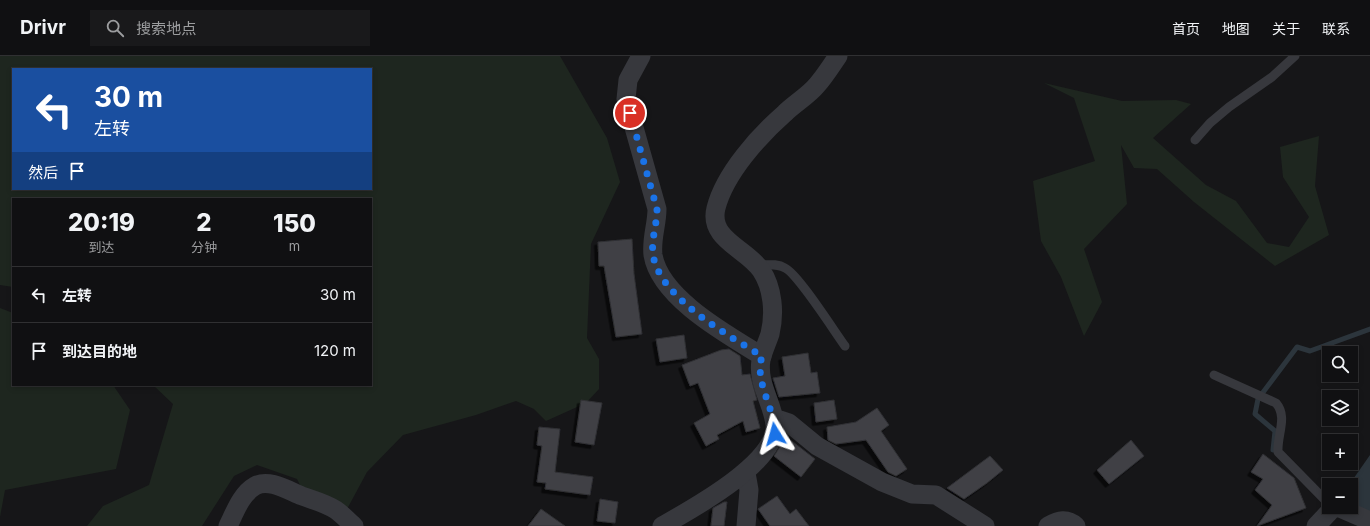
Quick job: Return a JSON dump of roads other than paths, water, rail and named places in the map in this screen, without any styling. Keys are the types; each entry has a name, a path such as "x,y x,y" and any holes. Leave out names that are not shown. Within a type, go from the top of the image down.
{"street":[{"path":"641,56 628,80 626,99 657,209 657,222 653,237 654,255 658,270 684,304 714,326 762,356"},
{"path":"662,526 746,473 764,452 775,434 775,423 762,384 762,356 770,334 772,314 770,288 761,269 748,256 724,238 719,229 715,216 716,207 728,179 746,155 784,114 817,86 838,56"},
{"path":"775,423 780,420 789,423 817,446 882,482 912,494 936,495 986,526"},
{"path":"746,473 749,490 746,526"},
{"path":"228,526 239,502 256,485 265,483 290,490 300,496 321,502 336,510 354,526"},
{"path":"1316,526 1325,514"},
{"path":"1354,514 1370,521"},
{"path":"1048,526 1066,520 1071,521 1076,526"}],"lane":[{"path":"1195,140 1210,123 1229,107 1272,77 1295,56"},
{"path":"756,264 777,265 786,268 845,346"},
{"path":"1214,375 1276,403 1281,409 1283,417 1278,452 1322,497"}],"waterway":[{"path":"1273,450 1275,431 1255,414 1258,399 1297,347 1310,351 1370,329"}]}
